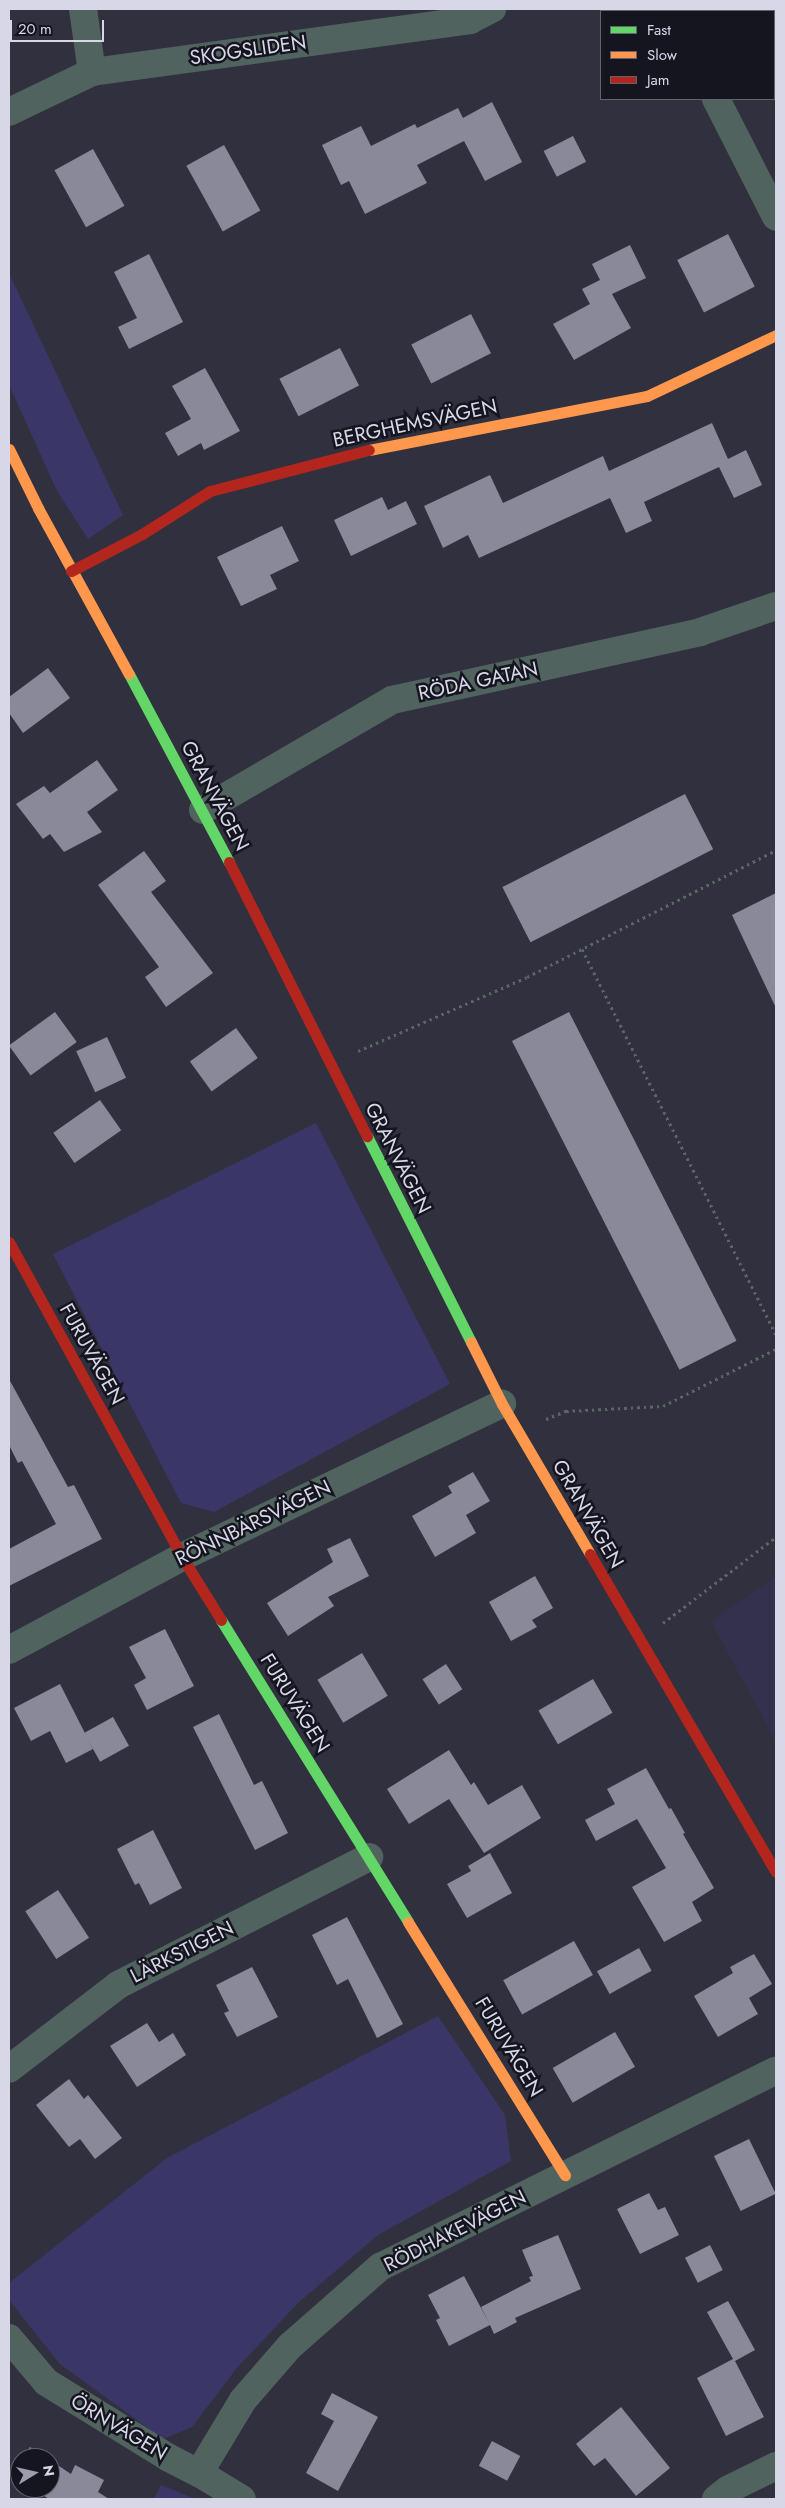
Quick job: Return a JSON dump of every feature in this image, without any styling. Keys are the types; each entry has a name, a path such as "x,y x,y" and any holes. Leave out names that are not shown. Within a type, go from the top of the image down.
{"street":[{"path":"83,9 92,72"},
{"name":"SKOGSLIDEN","path":"9,112 92,72 475,13"},
{"path":"717,100 776,217"},
{"name":"BERGHEMSVÄGEN","path":"72,571 142,534 210,491 374,449 647,396 776,335"},
{"name":"GRANVÄGEN","path":"9,449 72,571 203,810 502,1404 776,1872"},
{"name":"RÖDA GATAN","path":"203,810 392,700 700,632 776,606"},
{"name":"FURUVÄGEN","path":"11,1252 182,1557 565,2175"},
{"name":"RÖNNBÄRSVÄGEN","path":"9,1650 182,1557 502,1404"},
{"name":"LÄRKSTIGEN","path":"9,2069 118,1985 369,1856"},
{"name":"RÖDHAKEVÄGEN","path":"199,2473 244,2400 290,2346 380,2267 776,2070"},
{"name":"ÖRNVÄGEN","path":"9,2338 46,2382 169,2458 199,2473 242,2499"},
{"path":"716,2499 729,2489 776,2466"}],"path":[{"path":"330,1063 527,977 776,850"},
{"path":"582,949 776,1334"},
{"path":"518,1431 566,1411 663,1406 776,1349"},
{"path":"641,1640 776,1537"}],"shaded area":[{"path":"9,273 123,515 88,539 57,491 9,385"},
{"path":"316,1123 450,1384 214,1512 181,1503 53,1254"},
{"path":"776,1576 776,1742 711,1622"},
{"path":"438,2016 505,2115 511,2161 378,2235 299,2302 236,2369 192,2427 163,2439 60,2364 9,2300 9,2283 167,2158"},
{"path":"161,2485 195,2499 154,2499"}],"building":[{"path":"492,102 522,162 485,181 464,141 417,165 427,183 365,214 349,181 341,185 322,145 361,126 371,146 415,124 417,128 458,108 463,118"},
{"path":"573,136 586,162 557,177 544,151"},
{"path":"224,145 260,211 223,231 186,166"},
{"path":"93,149 125,206 86,227 55,170"},
{"path":"728,234 755,287 704,312 677,260"},
{"path":"630,245 646,278 612,294 631,328 574,360 553,324 590,304 582,289 600,280 592,264"},
{"path":"149,254 183,322 129,349 118,327 137,318 114,272"},
{"path":"471,314 491,353 431,384 411,344"},
{"path":"340,348 359,385 298,416 279,379"},
{"path":"205,368 240,431 204,450 201,443 178,456 165,433 191,419 172,386"},
{"path":"712,423 728,459 746,450 762,485 734,498 719,467 644,502 652,521 626,533 610,498 479,558 468,535 443,548 424,506 490,475 503,503 603,456 609,471"},
{"path":"382,497 388,510 406,501 417,524 351,556 334,520"},
{"path":"282,526 299,561 270,575 277,589 241,606 217,557"},
{"path":"48,668 70,698 23,733 9,713 9,697"},
{"path":"97,760 118,790 87,812 102,832 64,852 50,834 43,839 16,804 44,786 50,793"},
{"path":"685,794 713,849 530,942 502,887"},
{"path":"144,851 166,881 151,892 213,973 166,1007 145,977 159,967 98,885"},
{"path":"776,893 776,1008 732,915"},
{"path":"55,1012 77,1042 31,1075 9,1045"},
{"path":"569,1012 737,1341 679,1370 512,1041"},
{"path":"236,1028 258,1058 212,1091 190,1062"},
{"path":"107,1037 126,1078 95,1092 76,1051"},
{"path":"100,1100 121,1130 75,1163 53,1133"},
{"path":"9,1379 68,1487 74,1485 102,1539 9,1586 9,1549 56,1524 22,1461 18,1463 9,1445"},
{"path":"473,1472 490,1501 466,1515 476,1533 435,1557 412,1516 452,1493 448,1486"},
{"path":"350,1538 369,1576 328,1597 334,1606 288,1636 267,1603 333,1562 327,1549"},
{"path":"535,1576 553,1608 532,1620 537,1627 511,1641 489,1602"},
{"path":"165,1629 194,1686 147,1710 134,1685 146,1678 129,1647"},
{"path":"362,1653 388,1696 343,1723 317,1680"},
{"path":"446,1664 462,1689 439,1704 423,1679"},
{"path":"593,1679 612,1713 558,1744 538,1711"},
{"path":"60,1684 93,1749 66,1763 50,1731 31,1741 14,1708"},
{"path":"219,1714 254,1785 262,1781 288,1833 255,1850 193,1727"},
{"path":"113,1717 129,1746 100,1762 84,1733"},
{"path":"449,1750 471,1785 474,1782 488,1805 522,1785 541,1818 484,1853 449,1799 409,1824 387,1789"},
{"path":"646,1768 669,1809 671,1808 685,1833 683,1834 714,1888 692,1902 702,1921 664,1942 632,1887 666,1868 637,1819 596,1841 585,1820 615,1804 607,1789"},
{"path":"153,1830 182,1888 150,1905 139,1883 135,1885 117,1849"},
{"path":"490,1853 512,1893 467,1918 447,1884 471,1871 468,1866"},
{"path":"58,1890 89,1938 56,1959 25,1911"},
{"path":"347,1917 403,2024 377,2038 348,1979 337,1985 312,1935"},
{"path":"574,1941 593,1975 522,2014 503,1980"},
{"path":"639,1948 652,1971 610,1994 597,1971"},
{"path":"754,1954 772,1984 749,1998 758,2014 718,2037 694,1996 733,1973 730,1967"},
{"path":"252,1967 278,2017 237,2037 224,2013 229,2011 216,1985"},
{"path":"147,2023 159,2042 173,2033 186,2055 137,2087 110,2046"},
{"path":"615,2032 635,2067 573,2103 553,2068"},
{"path":"69,2079 84,2099 88,2095 122,2138 95,2159 80,2139 69,2147 36,2105"},
{"path":"749,2139 776,2194 741,2211 714,2156"},
{"path":"649,2193 658,2210 665,2207 679,2235 640,2254 617,2209"},
{"path":"558,2235 581,2289 515,2318 517,2322 494,2334 490,2325 449,2346 436,2320 440,2318 428,2295 464,2276 489,2323 481,2307 531,2281 529,2277 533,2276 522,2250"},
{"path":"710,2245 723,2270 698,2283 685,2258"},
{"path":"728,2301 755,2350 735,2361 764,2417 726,2436 697,2378 733,2359 707,2312"},
{"path":"332,2393 378,2417 338,2491 306,2473 334,2421 321,2414"},
{"path":"621,2407 670,2468 636,2496 605,2458 594,2466 576,2444"},
{"path":"492,2441 520,2456 507,2481 479,2466"},
{"path":"75,2465 104,2480 98,2492 109,2499 47,2498 60,2498 60,2467 71,2474"}],"traffic: fast":[{"path":"129,674 229,862"},
{"path":"367,1136 471,1342"},
{"path":"221,1620 408,1922"}],"traffic: slow":[{"path":"369,450 647,396 776,335"},
{"path":"9,449 38,508 129,674"},
{"path":"471,1342 502,1404 590,1554"},
{"path":"408,1922 565,2175"}],"traffic: jam":[{"path":"71,571 142,534 210,491 369,450"},
{"path":"229,862 367,1136"},
{"path":"9,1242 182,1557 221,1620"},
{"path":"590,1554 776,1872"}]}
